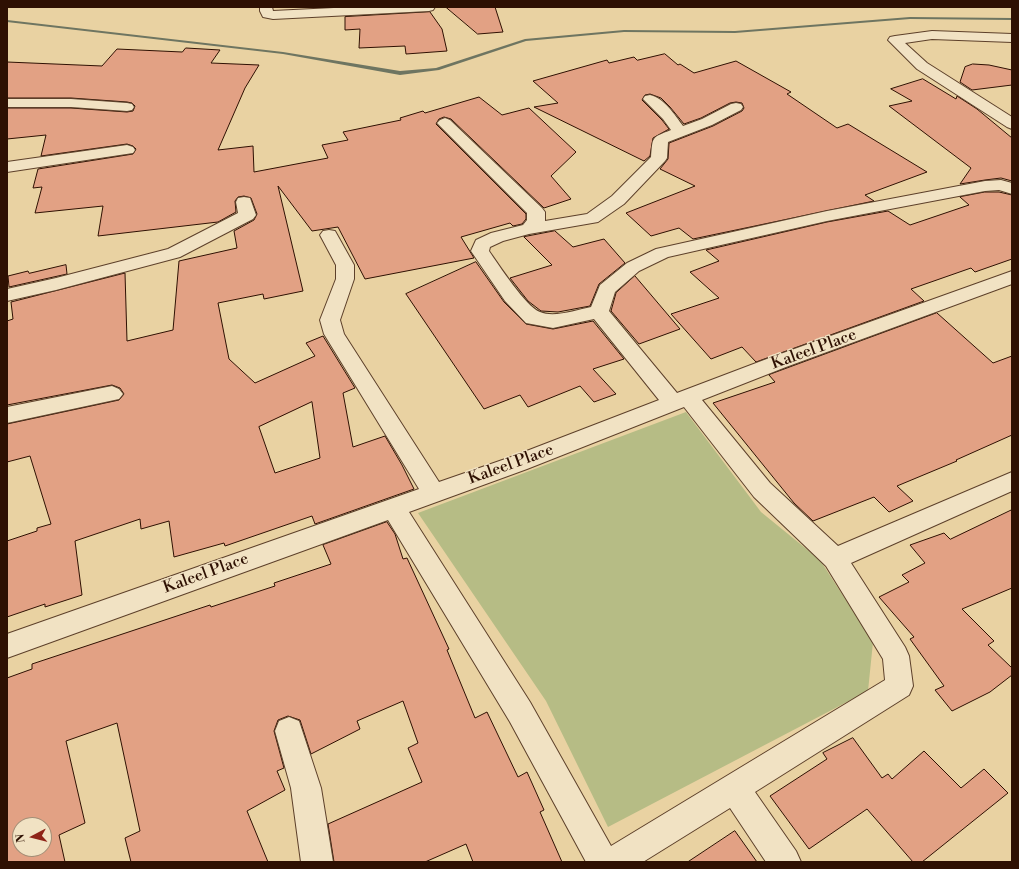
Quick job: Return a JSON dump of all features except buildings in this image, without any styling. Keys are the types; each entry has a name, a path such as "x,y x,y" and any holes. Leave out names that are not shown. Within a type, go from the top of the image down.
{"street":[{"path":"266,7 268,14 273,15 429,7"},
{"path":"1012,38 932,35 895,40 922,66 1012,124"},
{"path":"650,99 668,116 680,132"},
{"path":"7,103 72,103 127,107"},
{"path":"599,312 553,321 533,318 512,297 480,251 482,244 497,237 529,229 592,218 618,200 659,158 660,140 707,122 736,107"},
{"path":"445,123 536,212 536,221 529,229"},
{"path":"7,167 127,150"},
{"path":"599,312 606,289 633,267 662,253 827,216 985,186 1001,185 1012,189"},
{"path":"7,295 56,284 174,253 247,216 244,202"},
{"path":"329,235 345,265 345,279 330,320 334,334 434,493"},
{"name":"Kaleel Place","path":"7,646 519,463 779,362 1012,277"},
{"path":"599,312 762,490 835,559 896,656 900,686 614,862"},
{"path":"7,415 112,394"},
{"path":"835,559 1012,481"},
{"path":"393,508 520,712 603,862"},
{"path":"289,731 306,788 317,862"},
{"path":"734,788 784,862"}],"green space":[{"path":"686,412 761,512 820,560 873,642 868,691 608,827 546,701 418,513"}],"waterway":[{"path":"7,21 283,53 400,73 437,69 525,40 624,31 735,32 910,18 1012,19"}]}
